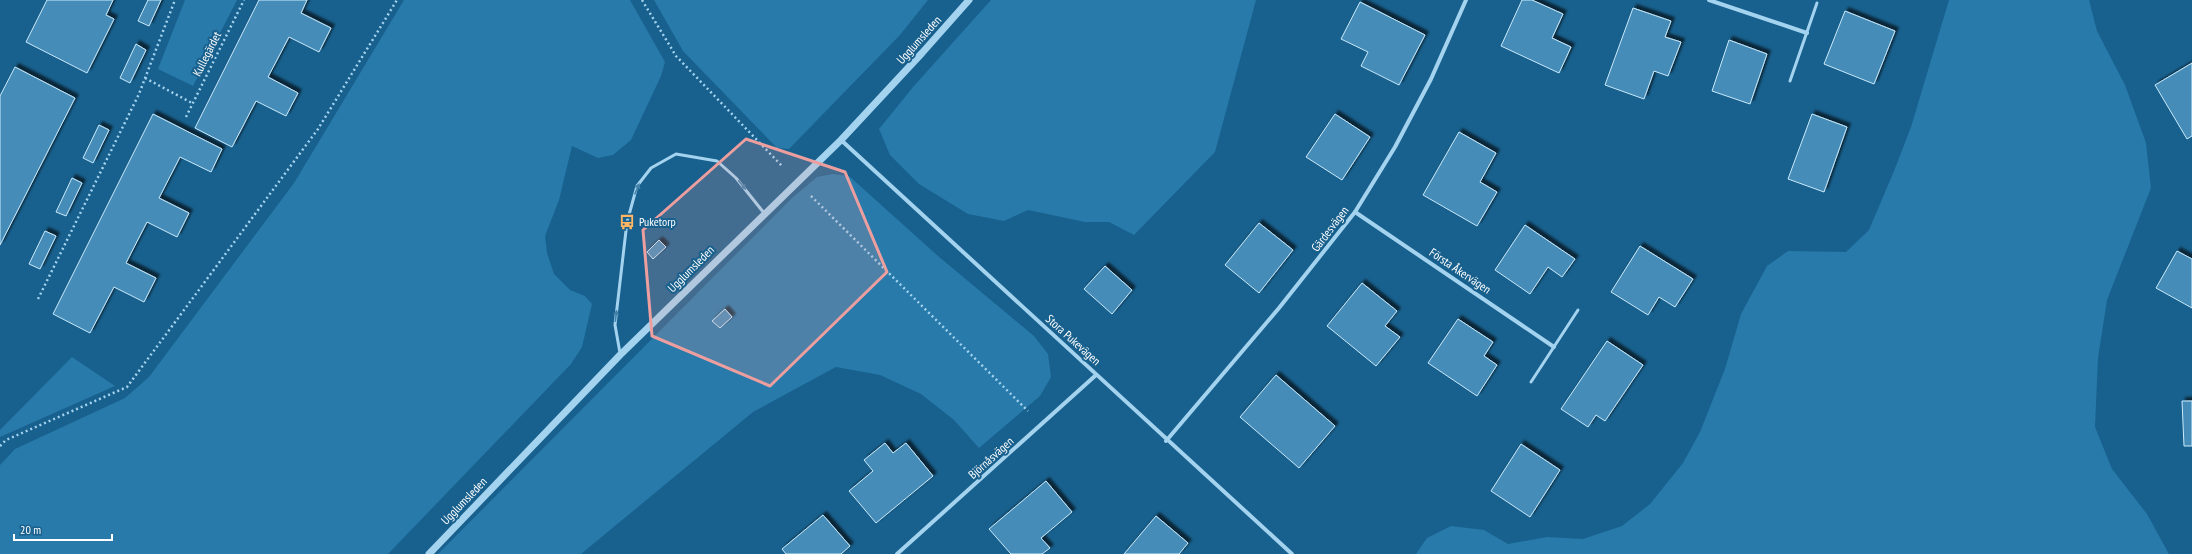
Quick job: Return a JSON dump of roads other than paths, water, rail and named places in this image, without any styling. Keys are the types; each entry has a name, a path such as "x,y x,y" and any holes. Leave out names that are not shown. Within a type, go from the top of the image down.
{"street":[{"name":"Ugglumsleden","path":"429,554 620,355 764,213 841,140 969,0"},
{"name":"Gärdesvägen","path":"1166,441 1284,302 1355,212 1395,147 1431,79 1466,0"},
{"path":"1709,0 1807,33"},
{"name":"Stora Pukevägen","path":"841,140 1166,441 1292,554"},
{"name":"Första Åkervägen","path":"1355,212 1554,347"},
{"name":"Björnåsvägen","path":"897,554 1042,426 1096,375"}],"lane":[{"path":"1790,81 1817,3"},
{"path":"620,355 615,325 627,222 637,186 651,168 676,154 717,161 736,178 764,213"},
{"path":"1531,382 1578,310"}],"place":[{"name":"Puketorp","path":"627,222"}]}
